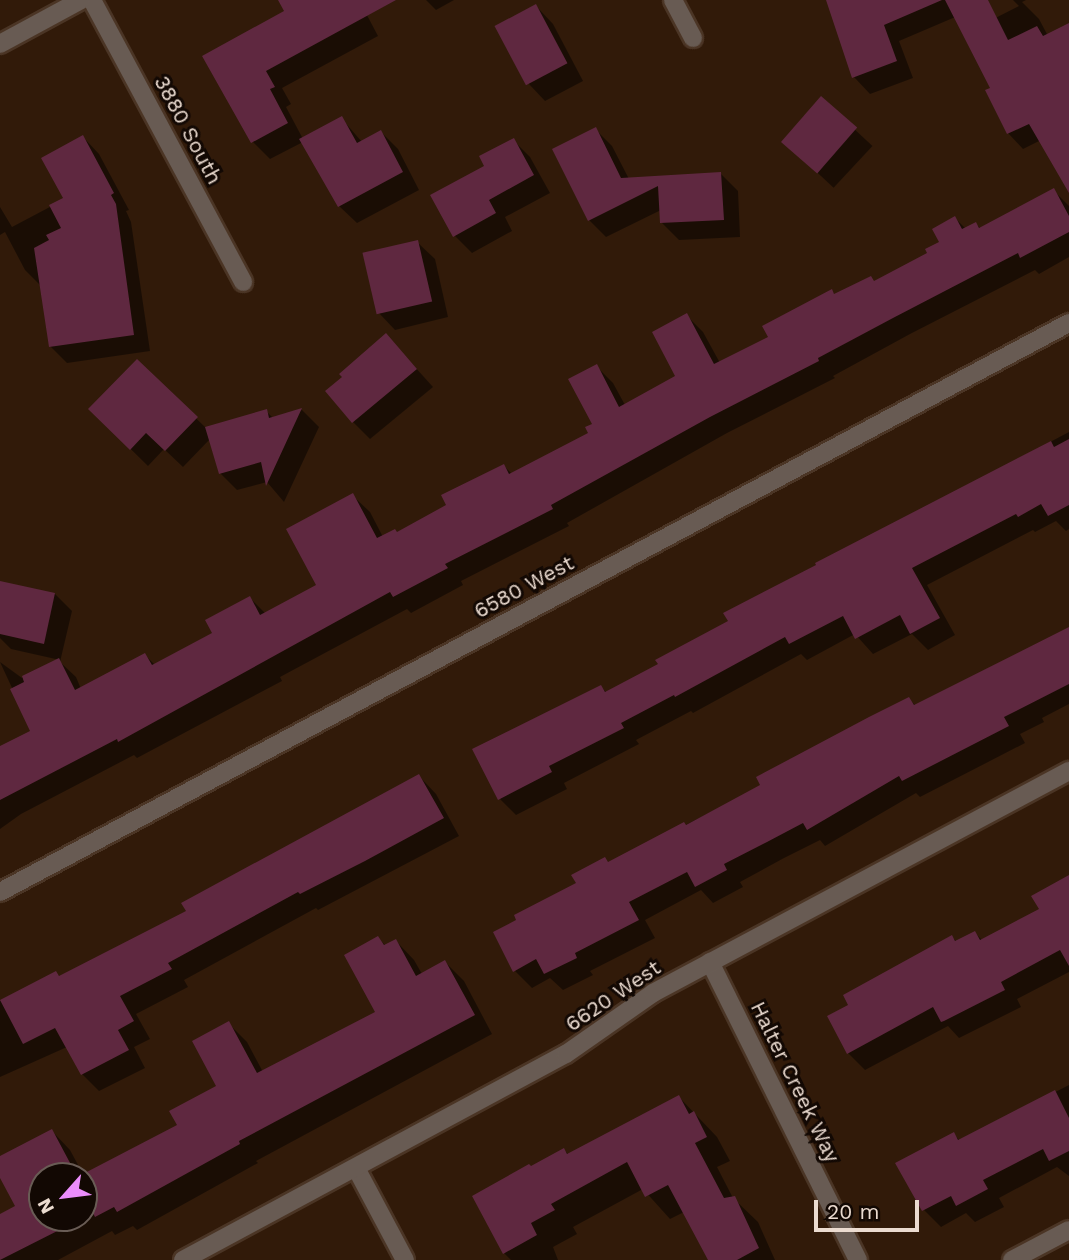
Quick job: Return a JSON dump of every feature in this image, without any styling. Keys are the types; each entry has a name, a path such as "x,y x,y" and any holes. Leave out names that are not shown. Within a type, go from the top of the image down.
{"street":[{"path":"0,44 81,0"},
{"name":"3880 South","path":"92,0 243,282"},
{"path":"673,0 693,38"},
{"name":"6580 West","path":"0,892 1069,323"},
{"name":"6620 West","path":"183,1260 566,1054 639,1001 1069,771"},
{"name":"Halter Creek Way","path":"710,962 858,1260"},
{"path":"356,1168 405,1260"},
{"path":"1012,1260 1069,1230"}],"building":[{"path":"278,0 396,0 266,71 275,87 270,89 288,123 251,143 202,56 284,11"},
{"path":"826,0 942,0 884,25 897,61 852,78"},
{"path":"945,0 988,0 1008,40 1037,26 1043,36 1069,23 1069,193 1029,124 1007,134 985,90 990,88"},
{"path":"536,4 567,63 526,85 495,26"},
{"path":"821,96 857,127 817,174 781,142"},
{"path":"342,116 357,143 381,130 403,172 338,207 299,139"},
{"path":"596,127 621,178 721,172 724,220 660,223 658,186 588,221 552,149"},
{"path":"83,135 114,193 111,195 116,204 134,335 49,347 34,248 49,240 46,235 61,228 49,205 63,198 41,158"},
{"path":"514,138 534,175 489,200 496,213 453,237 430,195 484,166 479,156"},
{"path":"1054,188 1069,216 1069,232 1020,258 1018,253 893,318 818,358 819,361 710,417 551,505 553,509 445,564 448,568 393,597 390,592 118,742 117,739 0,800 0,746 30,731 10,689 24,682 22,676 59,658 75,690 145,653 152,665 212,633 205,620 250,596 260,615 316,585 286,529 353,493 377,538 395,529 397,532 446,505 441,495 504,464 509,474 588,433 585,427 592,424 568,379 597,364 619,407 675,376 652,332 687,313 714,364 768,337 762,326 832,289 834,294 871,276 874,281 927,253 925,249 939,242 932,229 955,216 962,229 976,222 979,228"},
{"path":"418,240 432,301 377,314 362,253"},
{"path":"386,333 417,369 352,423 325,391 342,377 339,374"},
{"path":"137,359 198,417 165,451 146,433 130,450 88,409"},
{"path":"302,408 266,486 261,462 219,474 205,427 267,409 269,418"},
{"path":"1069,439 1069,505 1048,516 1041,504 1018,517 1016,514 912,568 940,618 910,634 900,615 855,639 843,616 789,644 785,637 621,723 624,728 549,766 552,772 498,800 472,749 601,685 605,692 658,664 655,660 728,621 723,613 1051,441 1054,447"},
{"path":"0,581 55,593 44,644 0,634"},
{"path":"1069,627 1069,684 1004,717 1009,726 902,781 899,776 807,830 803,823 724,864 727,870 695,887 687,872 629,902 639,920 575,953 577,958 544,974 536,959 513,972 493,932 516,920 514,915 576,883 571,875 605,857 608,862 684,822 686,825 760,785 756,777 909,697 914,705"},
{"path":"419,774 444,818 300,894 298,892 168,963 172,969 120,996 134,1021 118,1030 129,1050 81,1075 55,1028 23,1044 0,1000 56,971 59,976 186,911 181,903"},
{"path":"1069,875 1069,966 1060,950 1001,982 1005,990 944,1021 941,1022 933,1007 847,1054 827,1016 848,1005 843,995 952,935 955,941 975,931 980,940 1039,909 1031,896"},
{"path":"378,936 384,945 396,939 416,976 445,960 475,1015 239,1141 240,1144 117,1212 114,1207 98,1215 98,1166 177,1125 169,1111 216,1086 192,1041 229,1021 257,1073 375,1012 344,955"},
{"path":"1055,1090 1069,1118 1069,1151 1049,1161 1043,1149 983,1180 988,1189 956,1206 951,1196 922,1211 895,1163 954,1132 958,1140"},
{"path":"679,1095 689,1114 694,1111 707,1137 695,1143 724,1198 735,1196 759,1248 737,1260 708,1260 668,1185 645,1197 627,1162 551,1204 555,1210 531,1223 537,1235 503,1254 472,1196 564,1148 567,1154"},
{"path":"52,1129 70,1162 28,1162 28,1232 55,1232 0,1260 0,1214 15,1206 0,1178 0,1156"}]}
